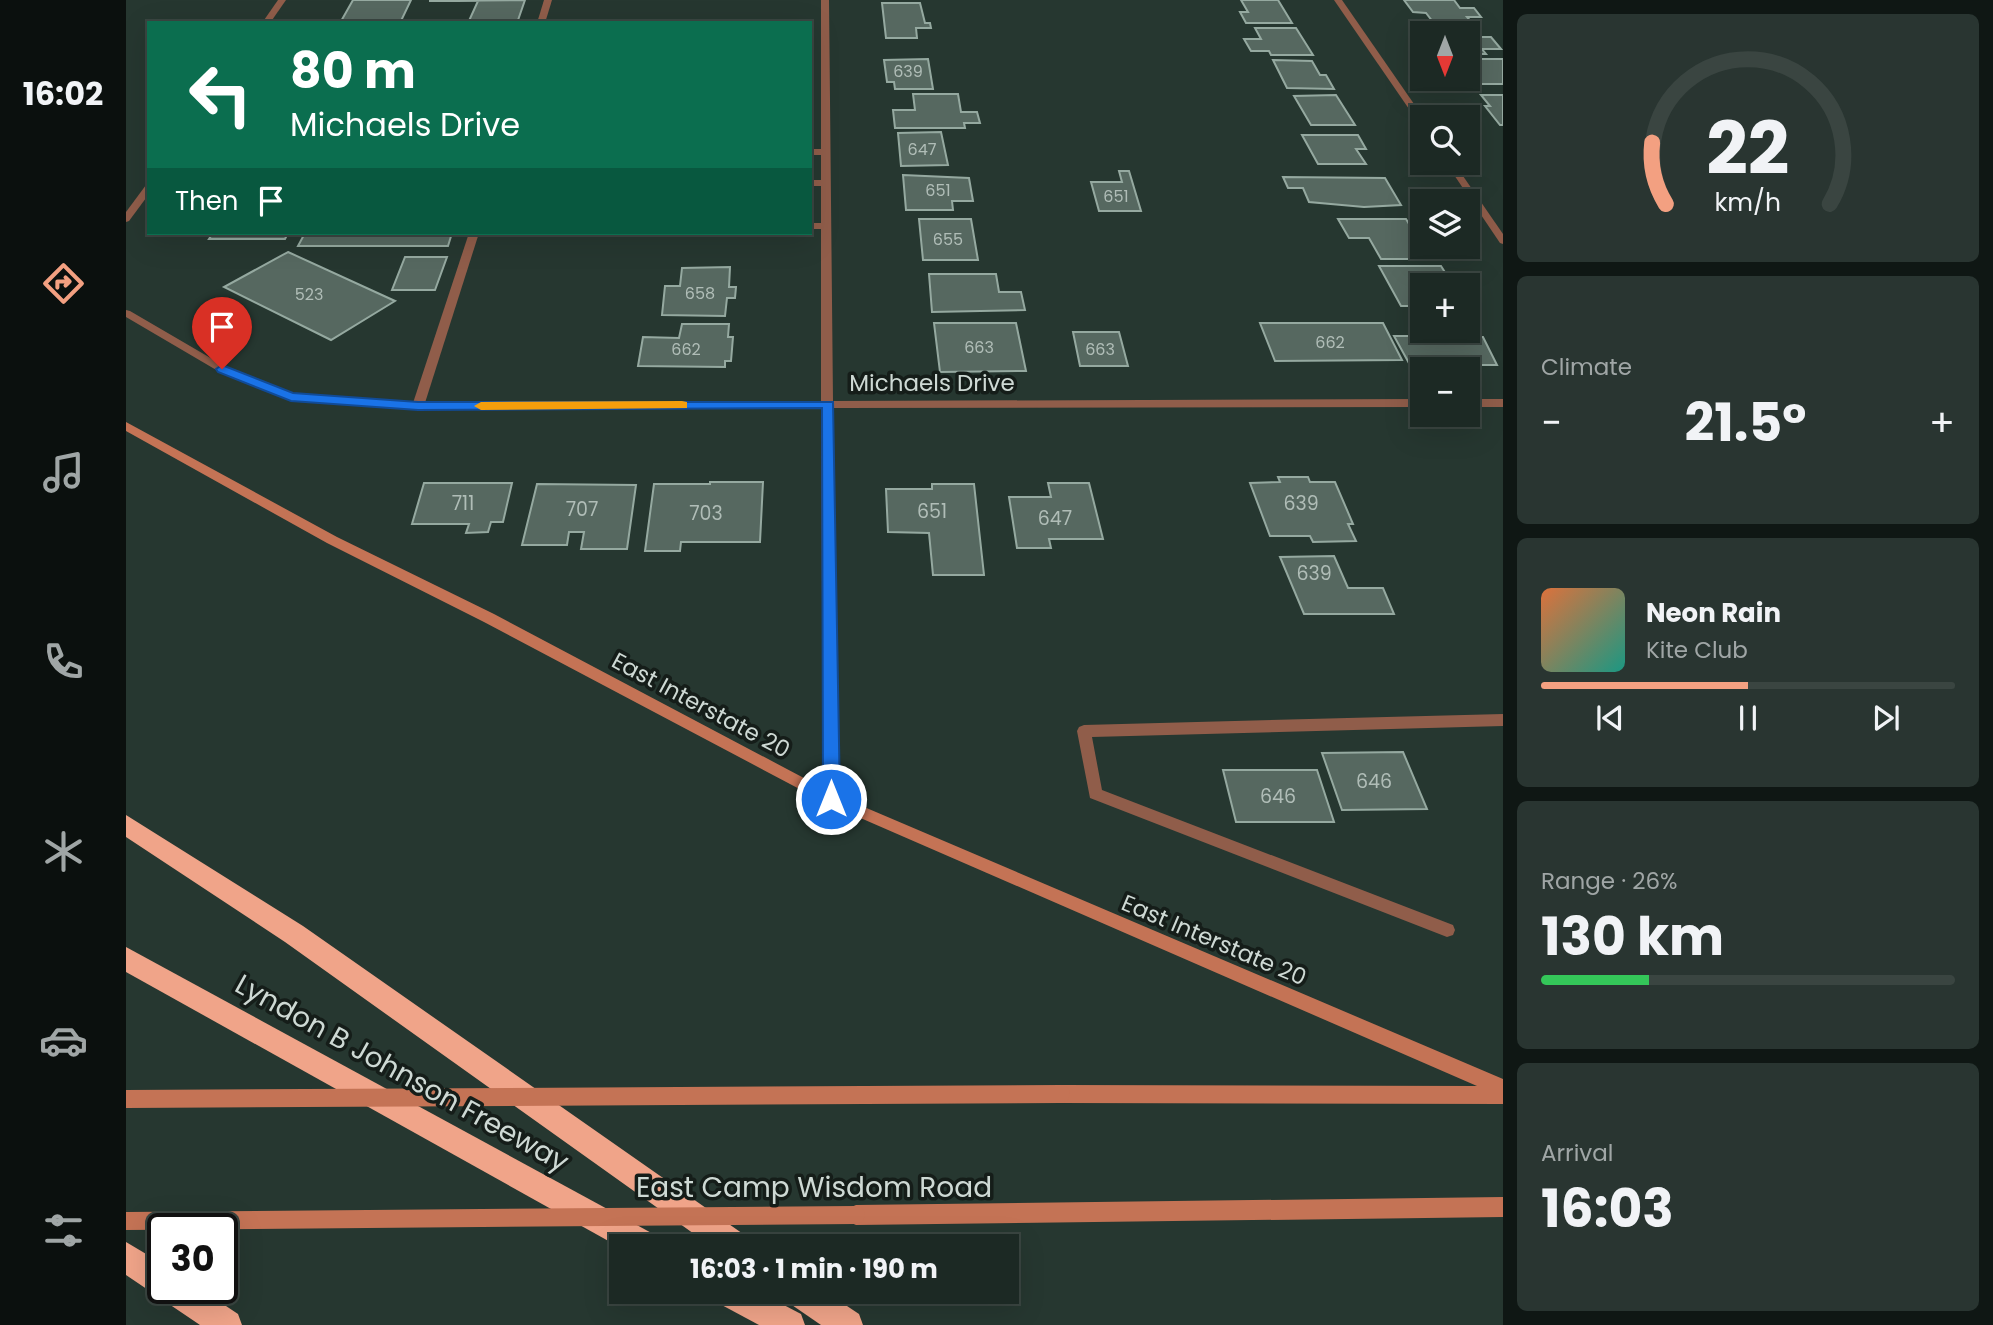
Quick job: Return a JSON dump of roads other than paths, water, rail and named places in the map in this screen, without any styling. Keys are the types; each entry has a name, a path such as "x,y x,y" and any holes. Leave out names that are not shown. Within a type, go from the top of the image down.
{"highway":[{"path":"126,825 293,934 719,1234"},
{"name":"Lyndon B Johnson Freeway","path":"126,959 625,1234"},
{"path":"126,1257 147,1271"},
{"path":"196,1304 227,1325"},
{"path":"751,1304 790,1325"},
{"path":"817,1304 848,1325"}],"main road":[{"name":"East Interstate 20","path":"126,426 332,540 489,618 831,799 1503,1088"},
{"path":"126,1099 1061,1094 1503,1095"},
{"name":"East Camp Wisdom Road","path":"126,1221 1503,1207"}],"street":[{"path":"267,21 282,0"},
{"path":"542,21 548,0"},
{"path":"825,0 824,226 829,404 831,799"},
{"path":"1338,0 1411,105"},
{"path":"812,152 824,152"},
{"path":"1458,175 1503,240"},
{"path":"812,183 824,183"},
{"path":"126,219 147,190"},
{"path":"812,226 824,226"},
{"path":"418,406 473,235"},
{"name":"Michaels Drive","path":"126,313 222,369 291,397 418,406 1410,403"},
{"path":"1480,403 1503,403"},
{"path":"1447,930 1095,794 1084,731 1503,720"}]}
